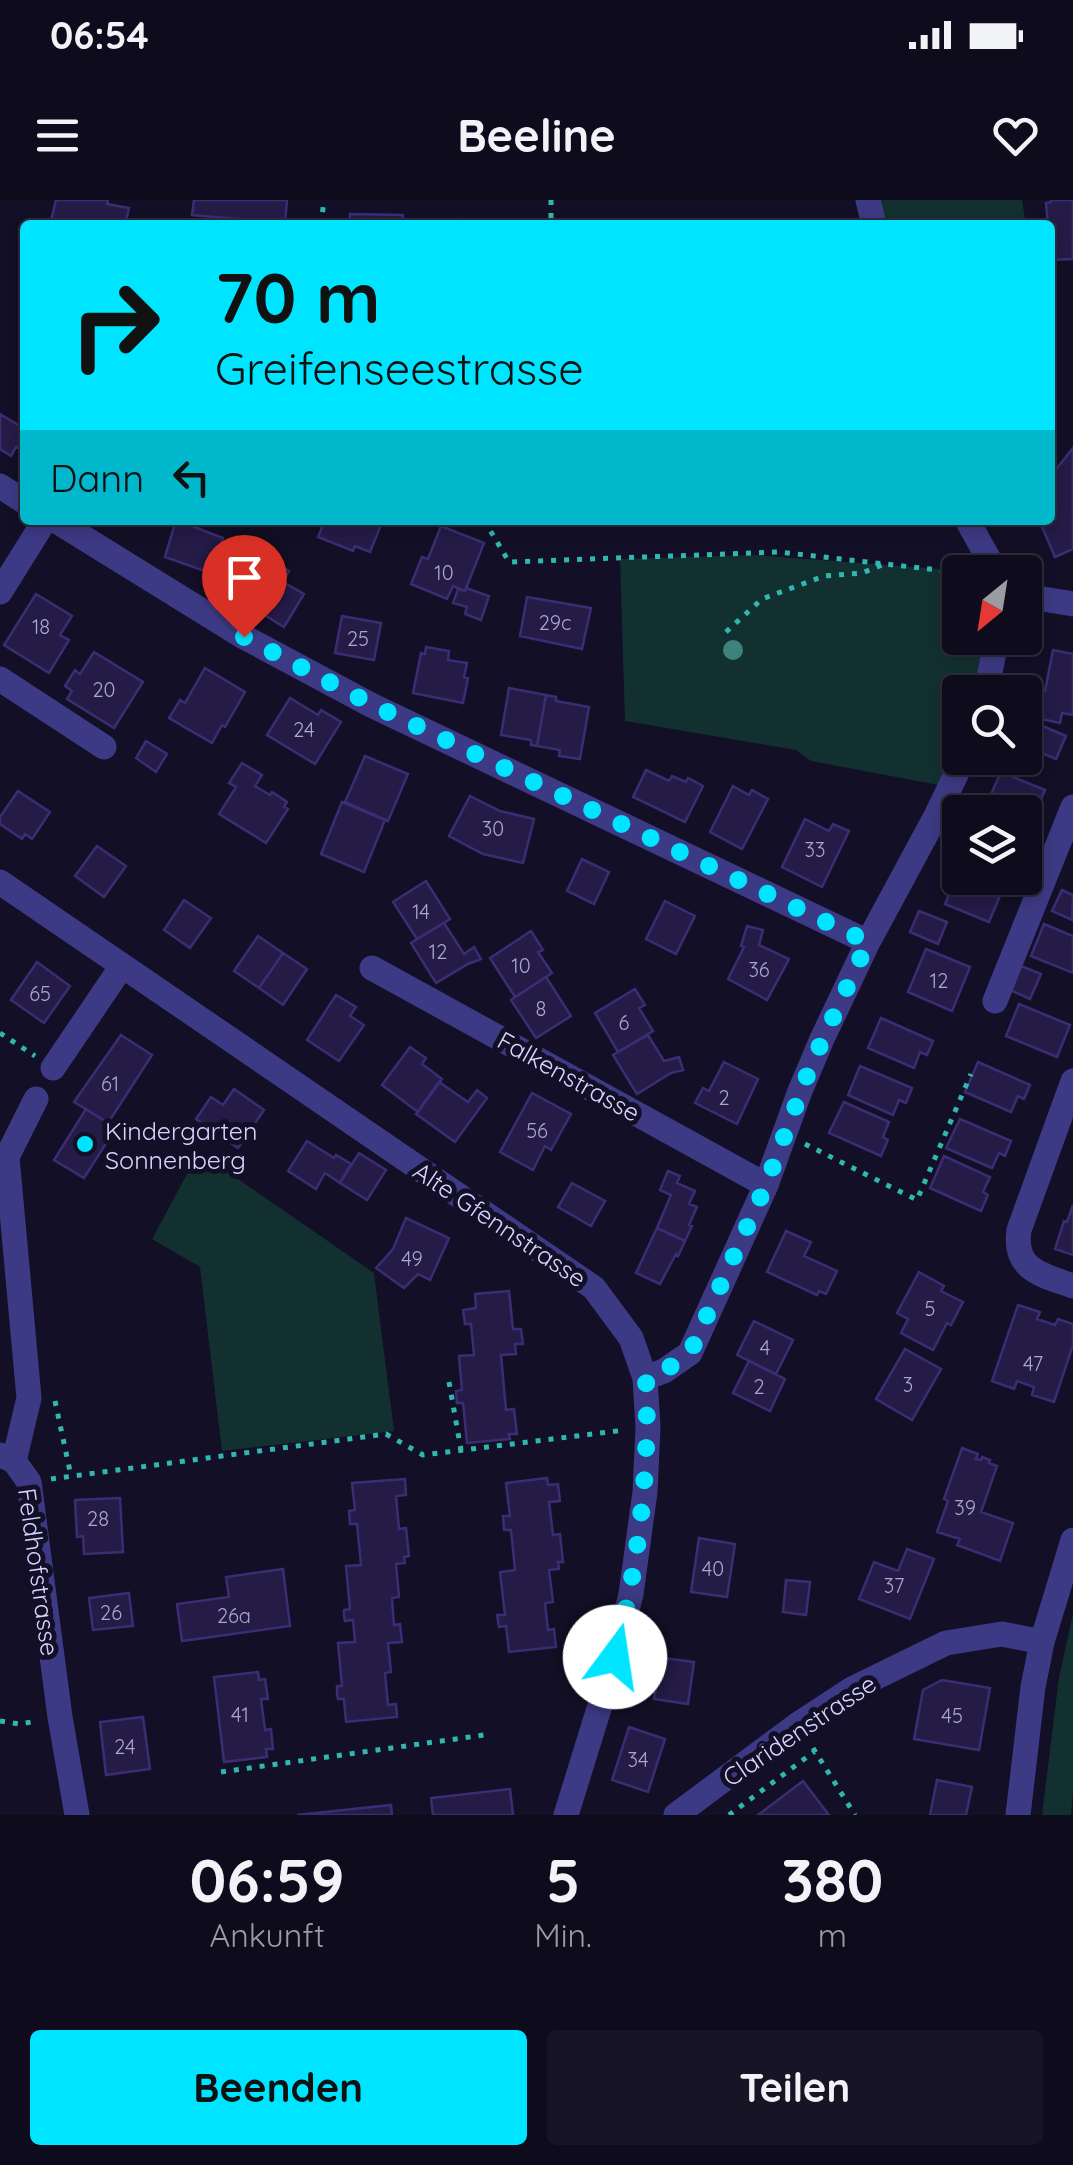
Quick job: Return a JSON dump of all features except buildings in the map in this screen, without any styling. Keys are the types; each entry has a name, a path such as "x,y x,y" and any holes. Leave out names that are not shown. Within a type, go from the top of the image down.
{"street":[{"path":"0,592 42,525"},
{"path":"63,525 244,637 325,681 868,942"},
{"path":"971,525 987,555"},
{"path":"1042,599 1073,604"},
{"path":"0,679 104,747"},
{"path":"646,1378 690,1353 766,1185 815,1056 868,942 956,775"},
{"path":"995,1001 1073,808"},
{"name":"Alte Gfennstrasse","path":"0,882 594,1288 630,1338 646,1378 645,1492 631,1594 566,1815"},
{"path":"53,1068 122,966"},
{"name":"Falkenstrasse","path":"372,968 766,1185"},
{"path":"1073,1082 1018,1243 1019,1255 1027,1265 1046,1277 1073,1286"},
{"name":"Feldhofstrasse","path":"36,1099 7,1157 28,1398 14,1466 77,1815"},
{"path":"1018,1815 1042,1642 1073,1540"},
{"name":"Claridenstrasse","path":"676,1815 852,1689 946,1644 1002,1634 1042,1642"}],"path":[{"path":"487,525 509,562 779,552 942,570"},
{"path":"726,632 762,599 824,576 862,573 884,564"},
{"path":"0,1033 53,1068"},
{"path":"784,1134 918,1200 970,1074"},
{"path":"449,1382 460,1450"},
{"path":"28,1398 54,1394 71,1476"},
{"path":"14,1466 71,1476 386,1434 423,1454 648,1427"},
{"path":"0,1721 20,1724 60,1717"},
{"path":"797,1726 855,1815"},
{"path":"222,1772 484,1735"},
{"path":"728,1815 815,1751"}],"green space":[{"path":"874,200 1022,200 1025,220 879,220"},
{"path":"755,555 942,569 942,655 988,655 983,675 942,675 942,775 949,775 944,786 811,761 796,750 625,721 620,559"},
{"path":"199,1152 374,1273 394,1431 222,1451 200,1267 152,1239"},
{"path":"1073,1614 1071,1815 1042,1815 1059,1677"}],"place":[{"name":"Kindergarten Sonnenberg","path":"85,1144"}],"route":[{"path":"244,637 371,704 868,942 811,1065 766,1185 690,1353 646,1378 645,1492 631,1594 615,1657"}]}
